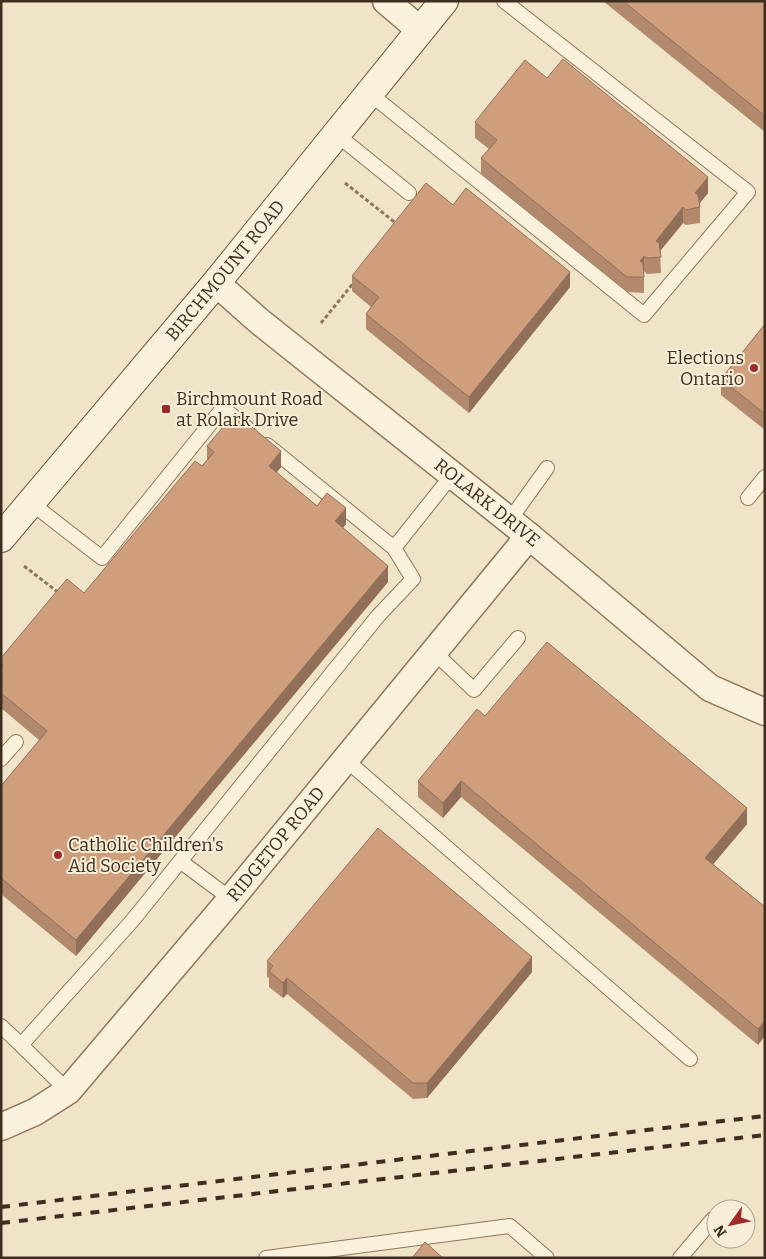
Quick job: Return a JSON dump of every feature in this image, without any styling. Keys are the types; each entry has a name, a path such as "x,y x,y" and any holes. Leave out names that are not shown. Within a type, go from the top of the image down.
{"main road":[{"name":"BIRCHMOUNT ROAD","path":"1,538 216,283 444,1"}],"street":[{"path":"386,1 420,30"},
{"name":"ROLARK DRIVE","path":"216,283 259,320 519,528 710,688 765,712"},
{"name":"RIDGETOP ROAD","path":"1,1127 35,1112 68,1091 231,899 434,652 519,528"}],"lane":[{"path":"369,93 644,315 748,192 504,1"},
{"path":"336,134 409,193"},
{"path":"21,1045 132,921 378,616 413,579 394,548 223,408 102,558 31,503"},
{"path":"519,528 548,468"},
{"path":"394,548 452,475"},
{"path":"748,498 765,478"},
{"path":"434,652 474,690 518,638"},
{"path":"1,759 16,742"},
{"path":"345,759 690,1059"},
{"path":"180,861 231,899"},
{"path":"1,1026 68,1091"},
{"path":"266,1258 317,1254 510,1226 547,1258"},
{"path":"680,1258 706,1227"}],"path":[{"path":"345,184 398,224"},
{"path":"321,323 356,279"},
{"path":"24,566 59,594 54,601"}],"building":[{"path":"623,1 765,1 765,116"},
{"path":"563,59 708,177 695,193 698,195 700,207 686,210 683,207 656,241 659,243 661,257 647,258 644,256 640,261 643,264 644,277 627,277 481,158 497,140 475,122 525,60 547,78"},
{"path":"426,183 453,205 466,188 570,272 469,397 366,314 379,297 352,276"},
{"name":"Elections Ontario","path":"765,324 765,414 721,379"},
{"path":"235,413 281,451 269,466 317,506 327,493 346,508 335,521 388,566 76,940 1,878 1,786 47,731 1,693 1,668 3,666 1,665 1,658 67,579 84,593 195,461 202,466 214,452 207,446"},
{"path":"547,642 747,808 705,858 765,907 765,1020 758,1029 461,781 443,803 418,781 477,709 485,716"},
{"path":"378,828 532,957 427,1083 413,1083 287,978 283,983 269,971 273,966 267,961"},
{"path":"425,1242 443,1258 412,1258"}],"railway":[{"path":"1,1207 765,1116"},
{"path":"1,1223 765,1135"}],"place":[{"name":"Elections Ontario","path":"754,368"},
{"name":"Birchmount Road at Rolark Drive","path":"166,409"},
{"name":"Catholic Children's Aid Society","path":"58,855"}]}
